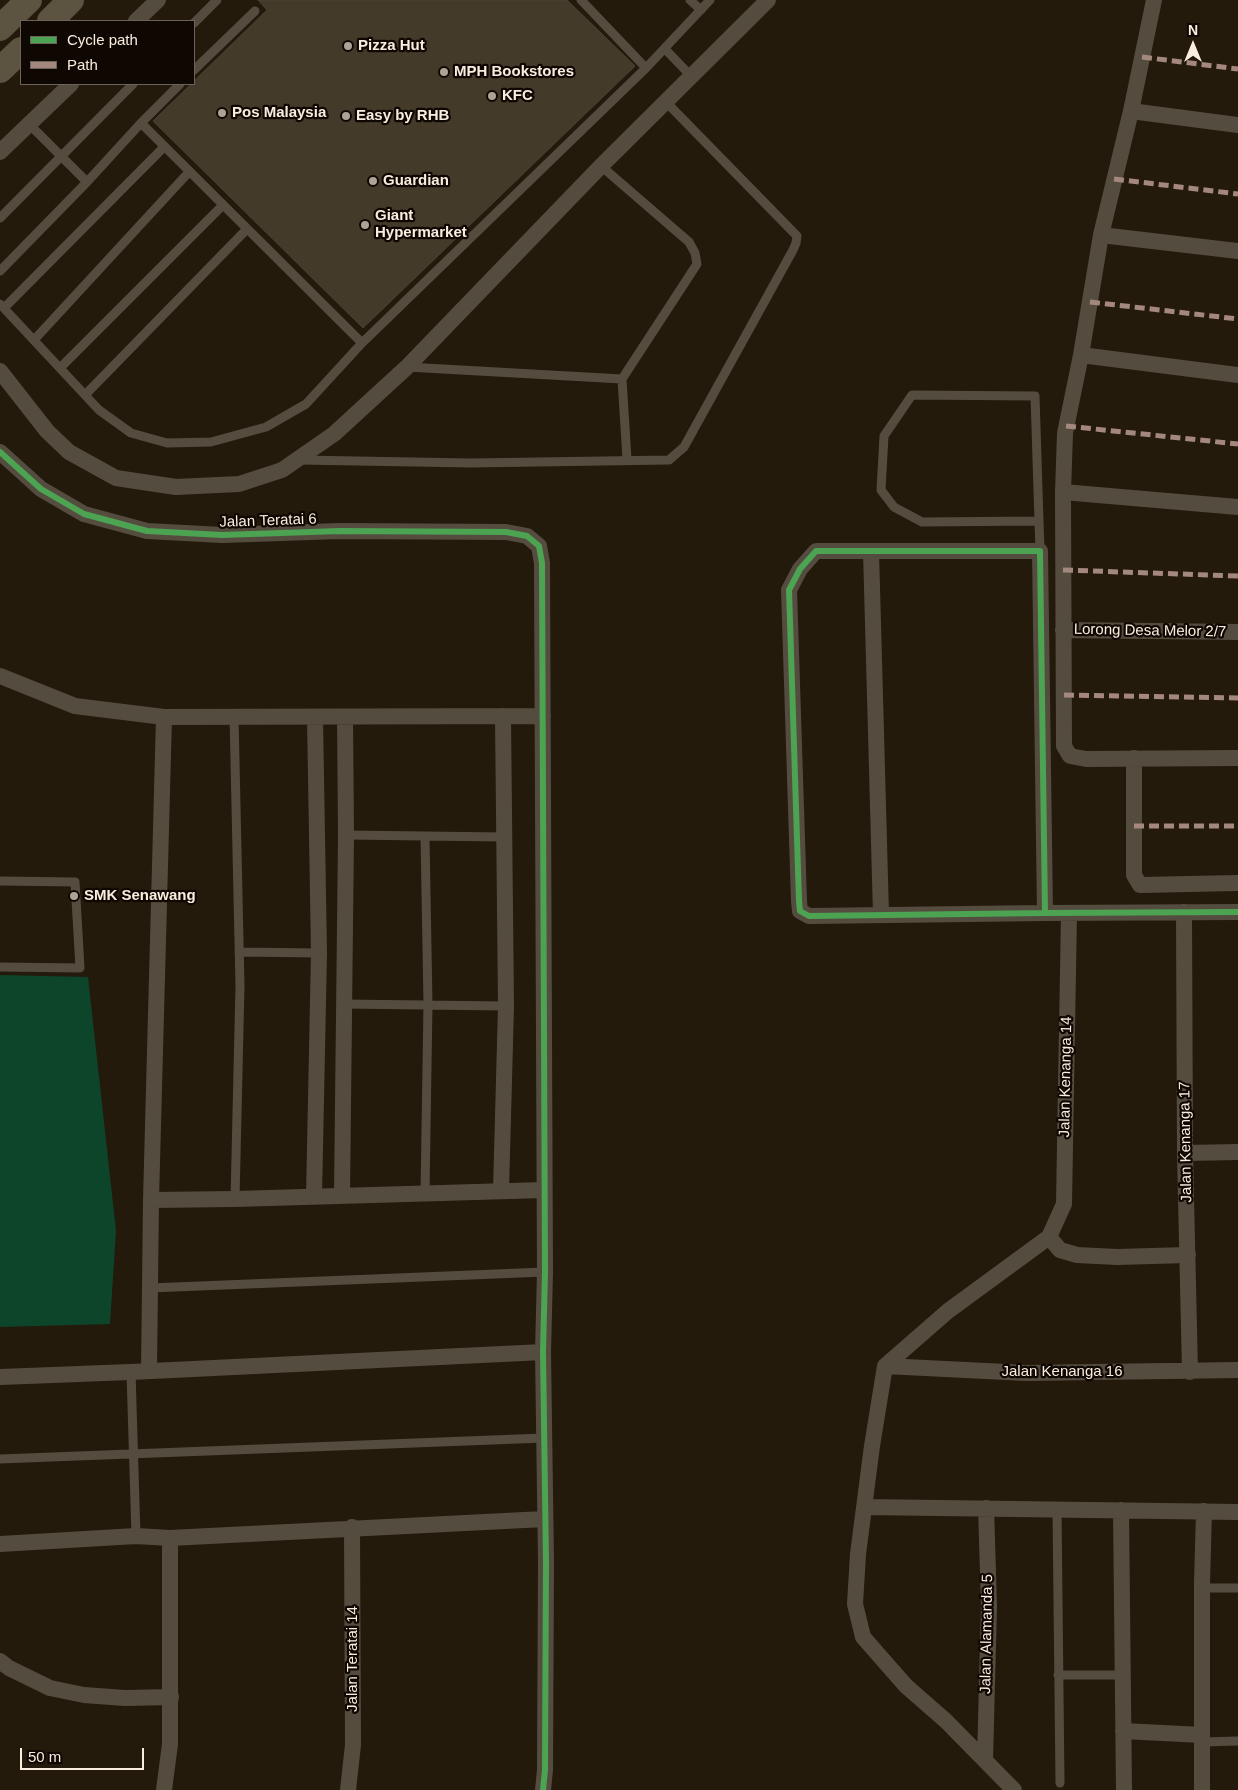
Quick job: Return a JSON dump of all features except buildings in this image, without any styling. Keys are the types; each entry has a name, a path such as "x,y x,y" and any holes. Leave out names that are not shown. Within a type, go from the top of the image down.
{"main road":[{"path":"0,28 29,0"},
{"path":"51,20 71,0"},
{"path":"0,70 20,51"}],"street":[{"path":"0,371 47,431 69,452 116,478 176,487 239,484 282,470 334,434 407,368 601,166 768,0"},
{"path":"1154,0 1131,112 1101,236 1081,355 1065,433 1063,492 1064,746 1070,756 1086,759 1238,758"},
{"path":"137,20 153,2"},
{"path":"0,152 70,85"},
{"path":"1131,112 1238,125"},
{"path":"1101,236 1238,252"},
{"path":"1081,355 1238,375"},
{"name":"Jalan Teratai 6","path":"0,452 41,489 84,514 147,531 222,535 340,531 506,532 527,536 539,546 542,562 543,716"},
{"path":"1063,492 1238,507"},
{"path":"1045,913 1040,551 816,551 800,569 789,590 800,911 809,916 1238,912"},
{"path":"871,551 881,915"},
{"name":"Lorong Desa Melor 2/7","path":"1063,630 1238,632"},
{"path":"0,676 75,706 164,717 543,716 543,1352 546,1562 545,1760 543,1790"},
{"path":"502,1191 506,1006 503,716"},
{"path":"149,1371 150,1200 164,717"},
{"path":"342,1196 346,835 344,717"},
{"path":"314,1196 319,953 315,718"},
{"path":"1134,758 1134,875 1140,885 1238,883"},
{"name":"Jalan Kenanga 17","path":"1184,912 1185,1153 1190,1372"},
{"name":"Jalan Kenanga 14","path":"1049,1237 1064,1204 1069,913"},
{"path":"1185,1153 1238,1152"},
{"path":"150,1200 544,1190"},
{"path":"1014,1790 946,1721 906,1686 863,1637 855,1604 858,1554 885,1366 948,1311 1049,1237 1060,1250 1077,1255 1117,1257 1188,1255"},
{"path":"0,1377 543,1352"},
{"name":"Jalan Kenanga 16","path":"885,1366 1026,1373 1238,1370"},
{"path":"864,1507 1238,1512"},
{"name":"Jalan Alamanda 5","path":"984,1760 989,1606 986,1508"},
{"path":"1121,1510 1124,1790"},
{"path":"1202,1790 1204,1512"},
{"path":"0,1544 136,1536 170,1538 352,1527 544,1519"},
{"name":"Jalan Teratai 14","path":"348,1790 353,1745 352,1527"},
{"path":"164,1790 170,1744 170,1538"},
{"path":"3,1669 50,1688 84,1695 125,1698 171,1697"},
{"path":"1123,1731 1202,1738"}],"lane":[{"path":"195,22 217,0"},
{"path":"580,0 646,68"},
{"path":"690,0 701,10"},
{"path":"164,147 2,306 99,410 131,433 167,443 211,442 266,427 306,404 362,343 646,68 710,0"},
{"path":"195,69 255,10"},
{"path":"665,49 691,76"},
{"path":"0,218 132,85"},
{"path":"0,271 179,85"},
{"path":"296,460 471,463 627,459 669,460 684,447 788,258 797,236 666,102"},
{"path":"141,123 362,343"},
{"path":"29,124 87,182"},
{"path":"601,166 689,242 695,253 696,264 622,379 627,459"},
{"path":"34,340 190,172"},
{"path":"60,368 223,205"},
{"path":"85,395 247,229"},
{"path":"407,368 622,379"},
{"path":"1039,521 922,522 894,507 880,490 884,436 912,395 1035,396 1040,551"},
{"path":"234,716 239,952 235,1199"},
{"path":"346,835 504,837"},
{"path":"424,1193 428,1004 425,837"},
{"path":"0,880 75,882 80,968 0,967"},
{"path":"239,952 319,953"},
{"path":"343,1004 506,1006"},
{"path":"150,1288 544,1272"},
{"path":"131,1372 136,1536"},
{"path":"0,1459 544,1438"},
{"path":"1056,1509 1060,1783"},
{"path":"1202,1588 1238,1588"},
{"path":"1058,1675 1122,1675"},
{"path":"1202,1738 1238,1741"}],"green space":[{"path":"0,975 88,977 116,1231 110,1324 0,1327"}],"marked path":[{"path":"1142,57 1238,69"},
{"path":"1114,179 1238,194"},
{"path":"1090,302 1238,319"},
{"path":"1066,426 1238,444"},
{"path":"1063,570 1238,576"},
{"path":"1064,695 1238,698"},
{"path":"1134,826 1238,826"}],"cycle path":[{"path":"0,452 41,489 84,514 147,531 222,535 340,531 506,532 527,536 539,546 542,563 545,1272 543,1352 546,1562 545,1770 543,1790"},
{"path":"1045,913 1040,551 816,551 800,569 789,590 800,911 809,916 1238,912"}],"place":[{"name":"Pizza Hut","path":"348,46"},
{"name":"MPH Bookstores","path":"444,72"},
{"name":"KFC","path":"492,96"},
{"name":"Pos Malaysia","path":"222,113"},
{"name":"Easy by RHB","path":"346,116"},
{"name":"Guardian","path":"373,181"},
{"name":"Giant Hypermarket","path":"365,225"},
{"name":"SMK Senawang","path":"74,896"}]}
